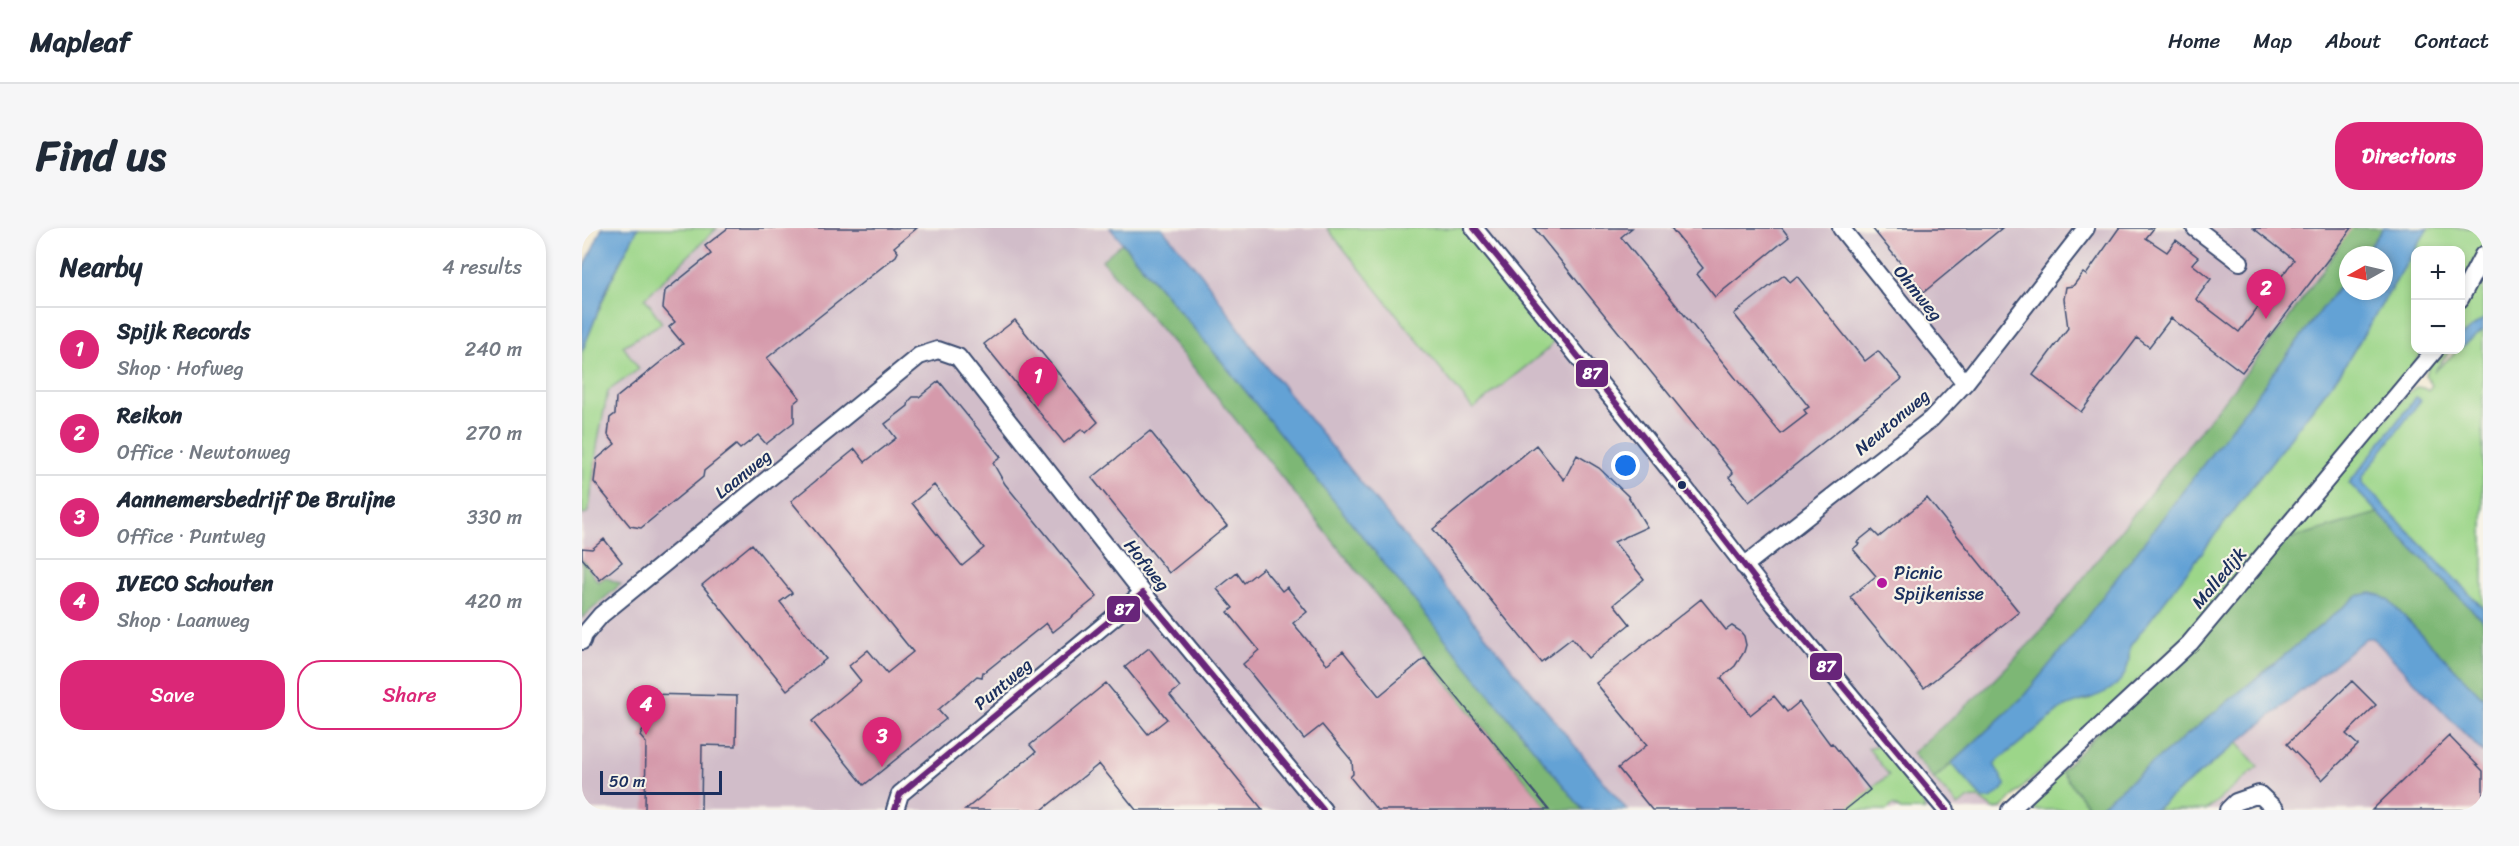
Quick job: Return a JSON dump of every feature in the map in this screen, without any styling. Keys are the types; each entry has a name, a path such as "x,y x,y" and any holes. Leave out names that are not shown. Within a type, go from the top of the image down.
{"street":[{"path":"1474,228 1683,486 1744,566 1946,810"},
{"name":"Ohmweg","path":"1840,228 1965,383"},
{"name":"Newtonweg","path":"1744,566 1931,419 1965,383 2086,228"},
{"path":"2195,228 2240,262"},
{"path":"2465,289 2483,255"},
{"name":"Hofweg","path":"938,350 958,357 1143,593 1323,810"},
{"name":"Laanweg","path":"582,641 584,635 602,615 919,356 938,350"},
{"name":"Malledijk","path":"2010,810 2190,644 2432,354"},
{"name":"Puntweg","path":"895,810 900,794 1143,593"},
{"path":"2228,810 2236,802 2259,794 2276,810"}],"shaded area":[{"path":"630,228 2395,228 2386,246 2339,246 2339,300 2341,300 1973,771 2005,810 582,810 582,329"},
{"path":"2369,613 2483,729 2483,810 2126,810"}],"green space":[{"path":"638,228 717,228 645,298 662,323 623,346 639,369 608,391 598,440 589,509 587,513 582,514 582,352 610,283"},
{"path":"1327,228 1461,228 1553,341 1549,348 1473,409"},
{"path":"2347,228 2383,228 2370,246 2339,246 2339,287 2065,647 2022,698 1934,779 1912,753 1986,688 2038,635 2286,322 2336,251"},
{"path":"2428,228 2483,228 2483,247 2465,280 2465,246 2417,246"},
{"path":"1122,243 1223,363 1583,810 1549,810 1194,368 1102,260"},
{"path":"2411,256 2411,354 2422,354 2197,625 2001,808 1993,809 1978,798 1968,799 1958,806 1934,779 1952,764 1983,799 1995,767 1994,764 2061,709 2072,703 2089,700 2128,665 2130,646 2342,370 2384,300 2393,300 2393,286"},
{"path":"2483,268 2483,319 2465,333 2465,302"},
{"path":"2483,330 2483,608 2362,483 2362,477 2349,483 2378,513 2282,541 2409,392 2416,387 2428,391 2432,385 2425,375 2436,354 2447,354 2434,372 2454,354 2465,354 2465,344"},
{"path":"2378,513 2483,621 2483,698 2388,600 2372,595 2357,596 2095,810 2091,810 2061,771 2282,541"},
{"path":"582,559 598,582 605,577 621,584 582,618"},
{"path":"2238,743 2258,767 2210,807 2206,810 2155,810"},
{"path":"1879,745 1920,793 1925,810 1901,810 1893,805 1887,810 1843,810 1889,775 1868,748"},
{"path":"2061,771 2091,810 2016,810"}],"water":[{"path":"602,228 638,228 609,283 582,352 582,272"},
{"path":"1110,228 1162,228 1202,275 1260,358 1627,810 1583,810 1223,363"},
{"path":"2383,228 2428,228 2417,246 2411,246 2411,256 2393,286 2393,246 2370,246"},
{"path":"2339,287 2339,300 2384,300 2342,370 2130,646 2124,676 2109,690 2061,709 1994,764 2006,786 1991,799 1983,799 1952,764 1953,762 2022,698 2064,647"},
{"path":"2483,319 2483,330 2465,345 2465,333"},
{"path":"2416,397 2421,400 2362,477 2362,483 2483,608 2483,621 2349,483"},
{"path":"2371,593 2388,600 2483,698 2483,753 2373,638 2366,638 2155,810 2095,810 2357,596"}],"building":[{"path":"728,228 917,228 894,247 898,252 896,256 767,358 800,398 794,403 794,422 766,444 758,435 740,449 736,445 704,471 703,477 641,528 630,526 594,482 597,459 615,444 608,435 610,418 615,414 616,398 683,344 669,327 675,322 663,308 665,291 711,254 705,246"},
{"path":"1534,228 1632,228 1621,237 1781,434 1807,414 1804,410 1809,407 1734,314 1784,275 1790,282 1797,276 1865,361 1878,351 1902,379 1749,502 1729,477 1733,473"},
{"path":"1671,228 1782,228 1789,237 1715,297 1697,274 1703,268"},
{"path":"1872,228 2002,228 1924,292"},
{"path":"2119,228 2154,228 2146,238 2167,252 2176,240 2198,257 2192,264 2211,279 2196,299 2239,332 2294,260 2253,228 2352,228 2242,372 2171,318 2149,347 2137,338 2081,412 2033,375 2068,328 2064,299 2066,287 2073,286 2083,273 2086,275"},
{"path":"1015,320 1098,422 1086,433 1082,429 1064,443 984,344"},
{"path":"939,381 1001,457 993,463 1005,484 1097,597 1053,632 1046,623 983,672 982,677 977,676 938,710 946,719 864,785 812,721 861,681 849,666 868,650 887,673 913,652 791,501 855,449 865,462 896,438 885,424 908,406 913,397 919,397","holes":["934,485 984,548 962,566 912,503"]},
{"path":"1150,431 1227,526 1169,573 1092,478"},
{"path":"1536,445 1564,480 1577,455 1599,468 1628,496 1647,527 1614,542 1644,579 1614,604 1630,624 1588,658 1572,638 1541,662 1433,529"},
{"path":"1927,498 2019,612 1924,688 1850,597 1876,576 1853,549 1859,544 1857,542 1872,530 1879,537"},
{"path":"604,539 622,562 600,580 582,558 582,548 592,549"},
{"path":"752,544 792,593 780,602 826,659 787,690 702,585"},
{"path":"1263,568 1282,591 1287,587 1307,612 1293,623 1327,664 1343,651 1379,696 1425,658 1549,810 1377,810 1350,777 1353,774 1352,761 1322,725 1304,739 1243,664 1259,650 1228,612 1233,608 1217,589 1237,573 1244,583"},
{"path":"1701,599 1726,630 1732,626 1744,636 1746,645 1744,652 1735,666 1721,678 1750,715 1774,696 1787,712 1799,702 1830,744 1832,743 1870,790 1845,810 1652,810 1618,768 1647,745 1596,683"},
{"path":"1149,648 1180,687 1170,695 1263,810 1136,810 1099,764 1042,810 965,810 1036,752 1030,745 1106,683 1148,734 1167,719 1125,667"},
{"path":"2352,681 2376,705 2346,734 2358,745 2322,780 2287,744"},
{"path":"645,694 737,696 736,746 702,745 701,810 645,810 646,743 640,736 644,728"},
{"path":"2449,736 2483,771 2483,806 2479,810 2372,810"}],"transit line":[{"name":"87","path":"1474,228 1683,486 1775,605 1946,810"},
{"name":"87","path":"895,810 900,794 1143,593 1323,810"}],"place":[{"name":"Reikon","path":"2266,319"},
{"name":"Spijk Records","path":"1038,407"},
{"name":"Picnic Spijkenisse","path":"1882,583"},
{"name":"IVECO Schouten","path":"646,735"},
{"name":"Aannemersbedrijf De Bruijne","path":"882,767"}]}
